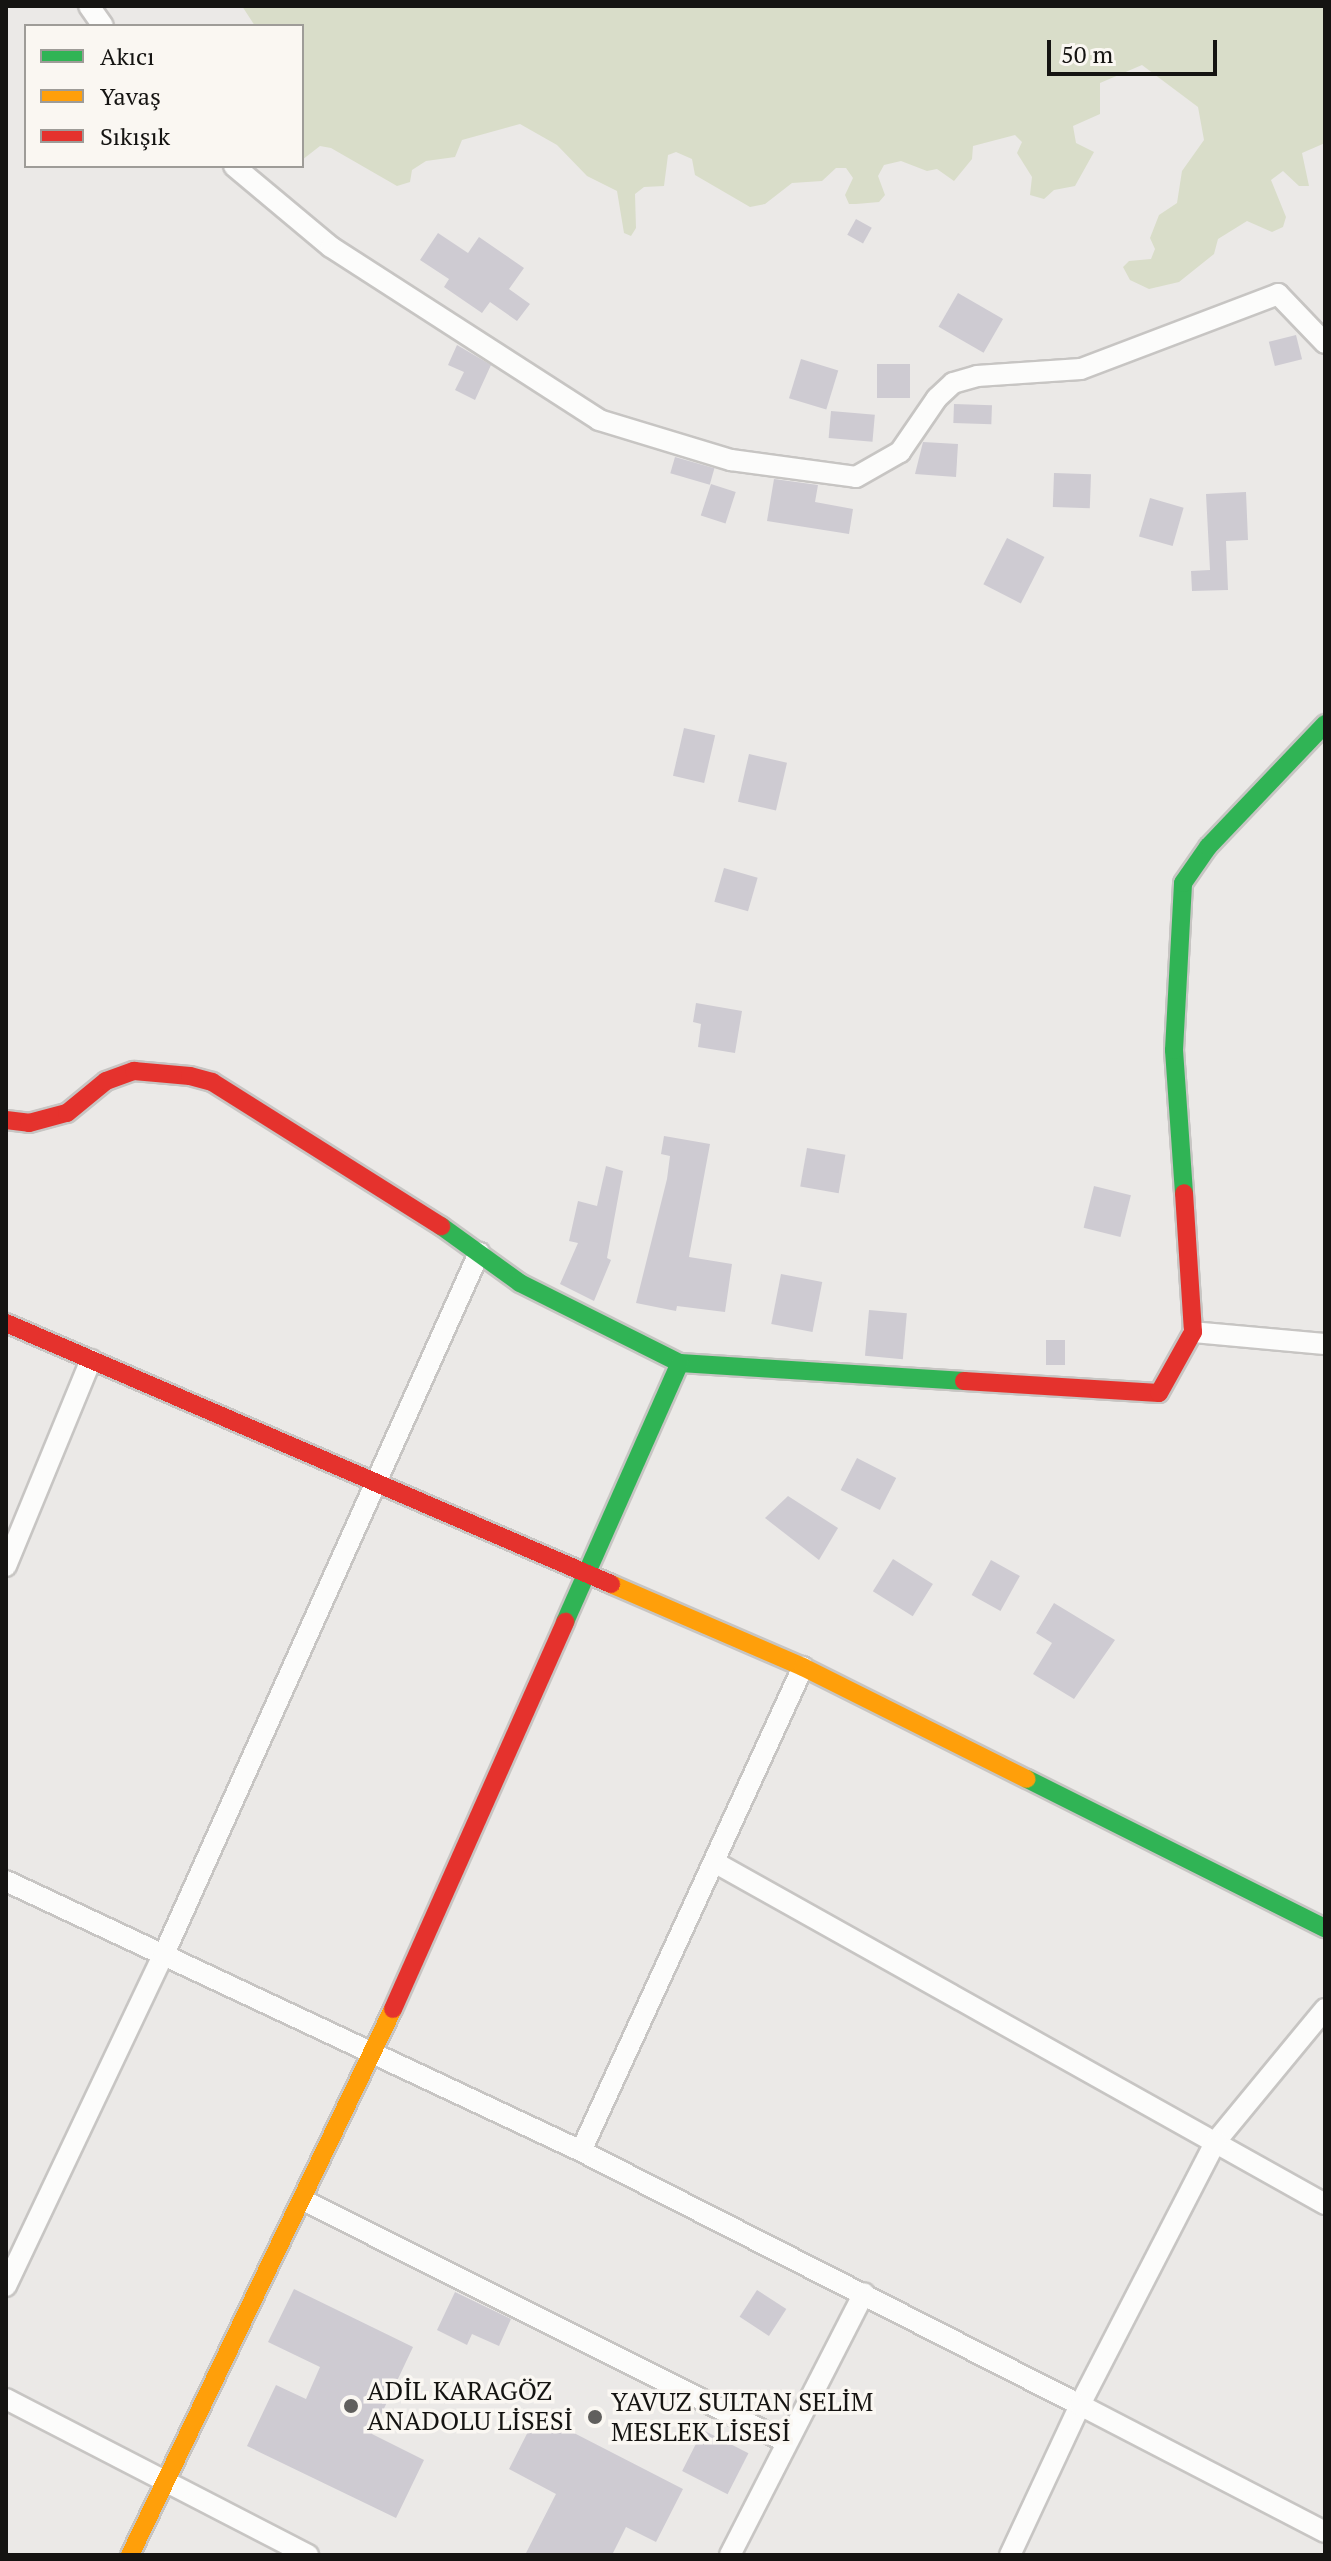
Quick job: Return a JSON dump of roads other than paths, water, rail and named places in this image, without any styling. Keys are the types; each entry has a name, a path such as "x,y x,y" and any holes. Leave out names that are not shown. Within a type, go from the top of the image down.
{"street":[{"path":"89,6 102,24"},
{"path":"236,168 331,247 599,420 731,460 856,477 900,452 937,398 953,383 977,376 1081,369 1278,294 1325,343"},
{"path":"6,1120 29,1123 67,1113 106,1081 134,1071 212,1082 479,1253 520,1283 680,1363 1159,1393 1193,1332 1174,1050 1183,883 1208,847 1325,724"},
{"path":"6,2286 164,1954 373,1483 479,1253"},
{"path":"6,1323 803,1667 1325,1928"},
{"path":"1193,1332 1325,1344"},
{"path":"6,1566 91,1360"},
{"path":"130,2555 167,2486 305,2201 582,1574 680,1363"},
{"path":"581,2151 716,1863 803,1667"},
{"path":"716,1863 1325,2204"},
{"path":"6,1881 581,2151 864,2293 1325,2532"},
{"path":"1010,2555 1080,2405 1216,2141 1325,2009"},
{"path":"305,2201 786,2442"},
{"path":"730,2555 864,2293"},
{"path":"6,2399 167,2486 308,2555"}],"place":[{"name":"ADİL KARAGÖZ ANADOLU LİSESİ","path":"351,2406"},
{"name":"YAVUZ SULTAN SELİM MESLEK LİSESİ","path":"595,2417"}]}
